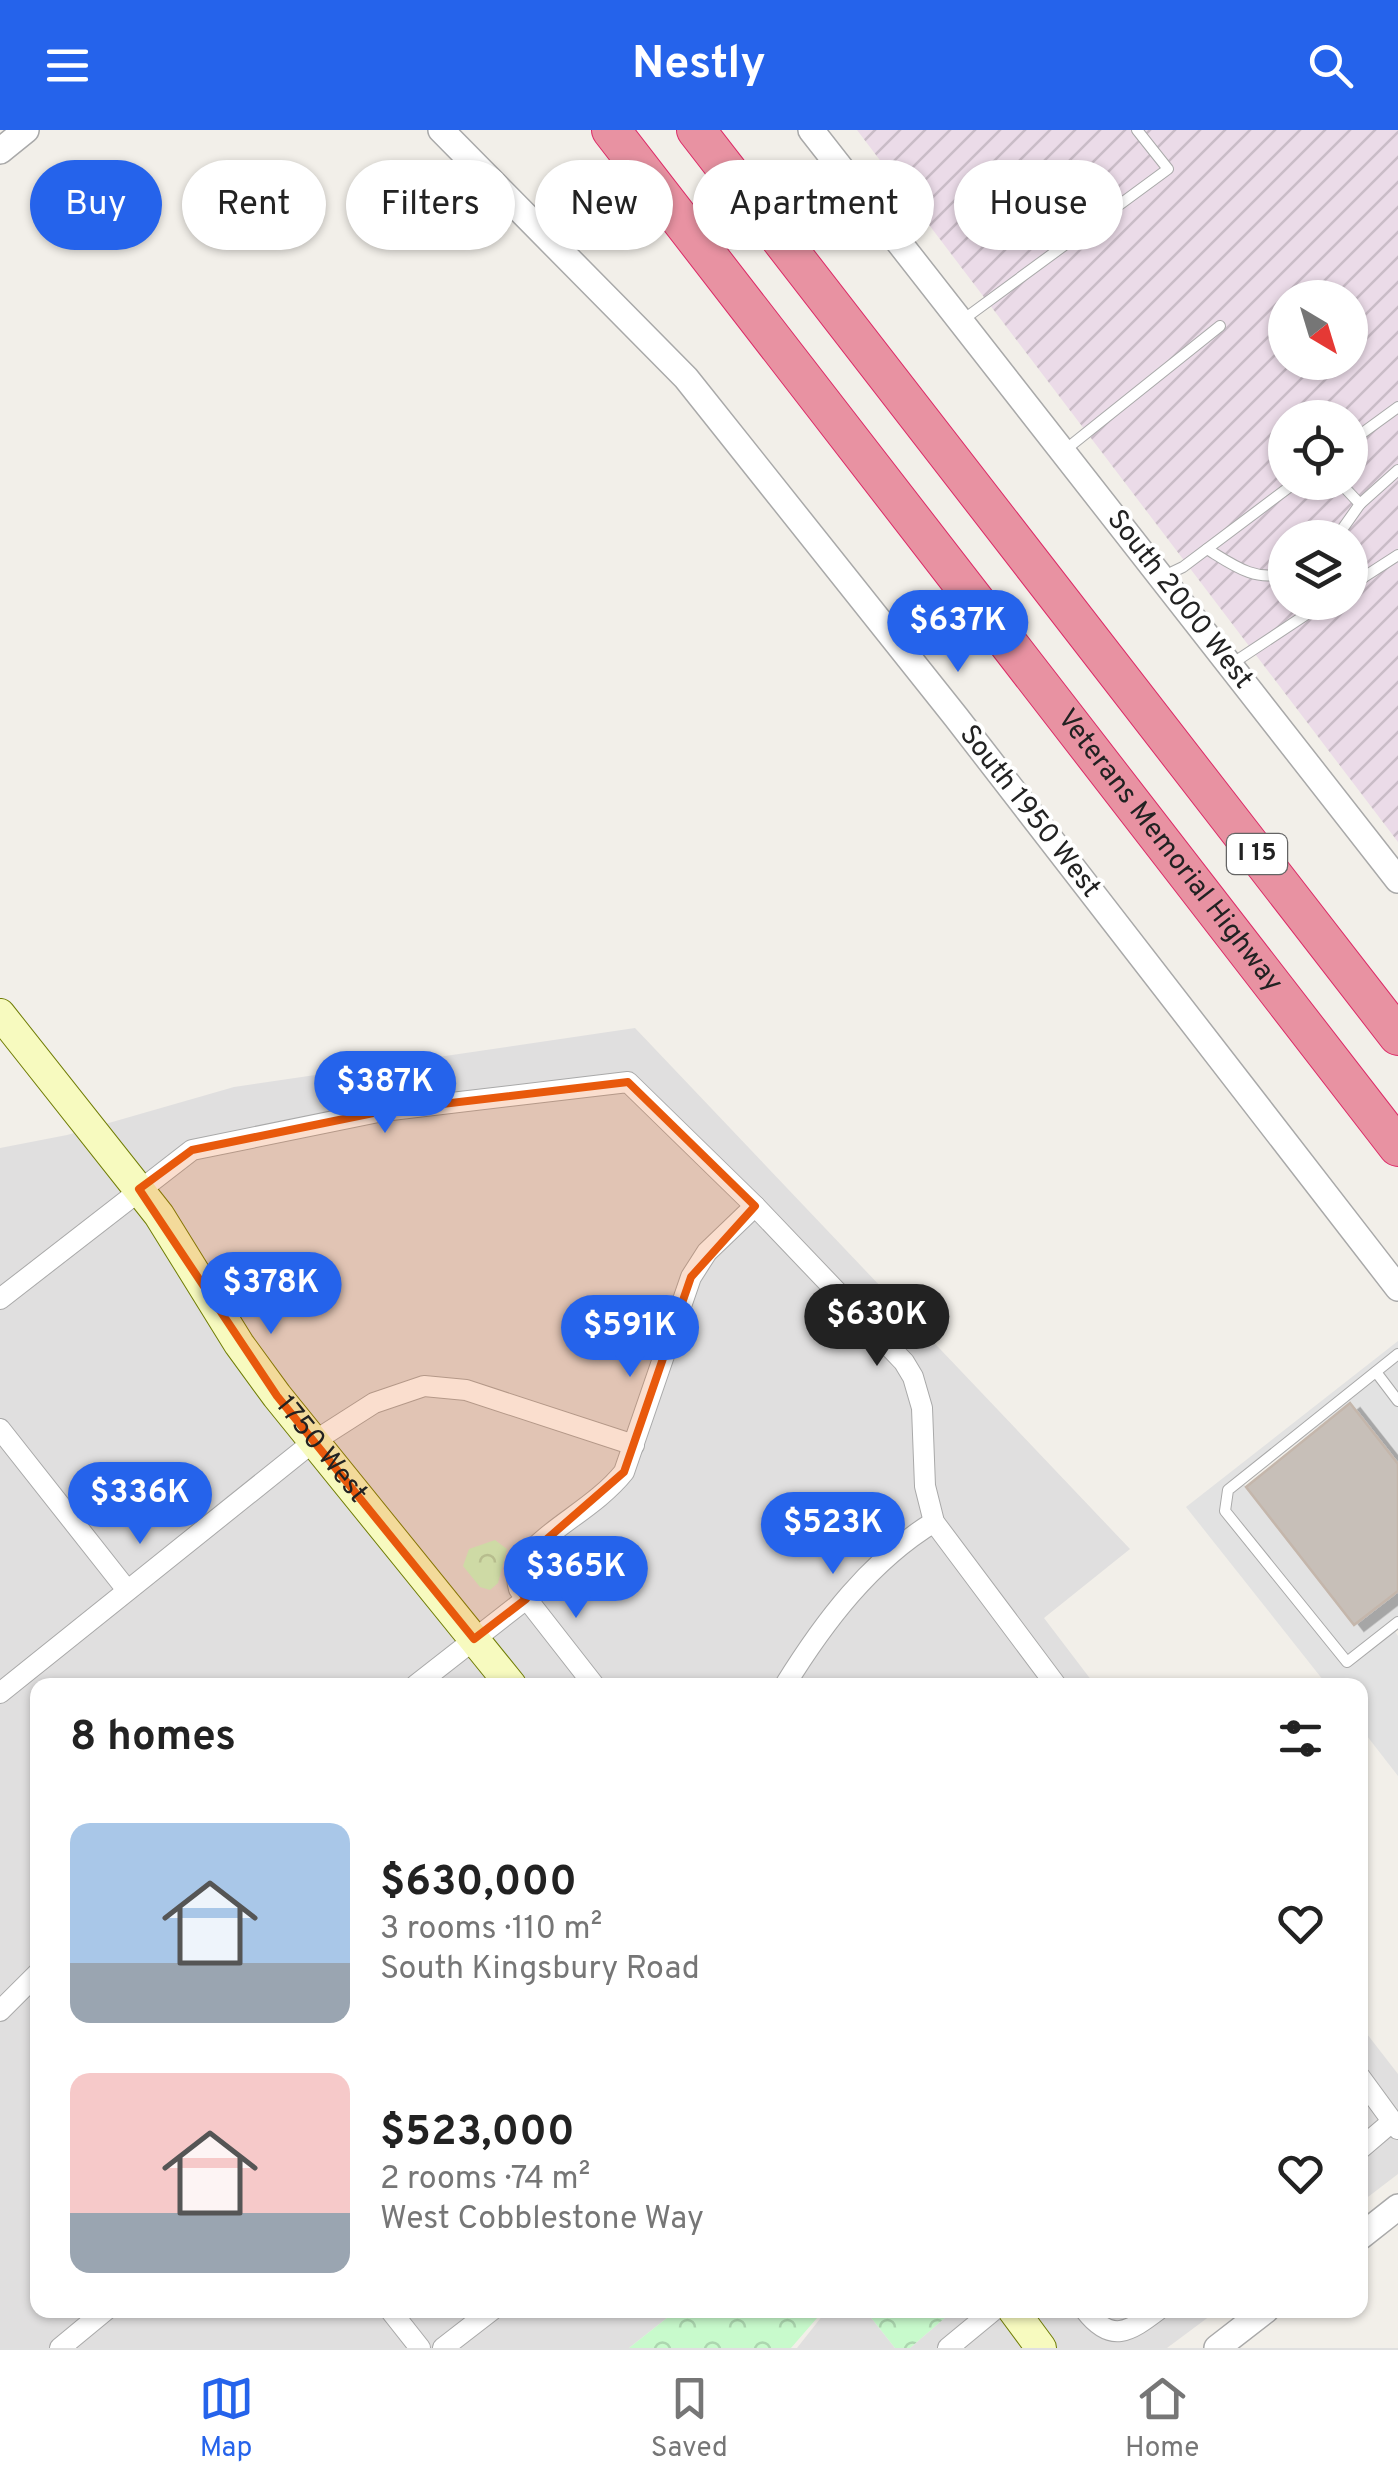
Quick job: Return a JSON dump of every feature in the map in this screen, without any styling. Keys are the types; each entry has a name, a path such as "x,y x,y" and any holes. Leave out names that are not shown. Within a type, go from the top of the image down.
{"highway":[{"name":"Veterans Memorial Highway","path":"611,130 1398,1147"},
{"name":"I 15","path":"696,130 1398,1036"}],"main road":[{"name":"1750 West","path":"0,1014 139,1189 239,1344 313,1442 505,1678"},
{"path":"1018,2318 1041,2348"}],"street":[{"path":"0,151 26,130"},
{"name":"South 1950 West","path":"440,130 686,378 968,732 1398,1288"},
{"name":"South 2000 West","path":"812,130 1398,880"},
{"path":"0,1299 192,1150 383,1110 628,1082 755,1206 888,1344 913,1376 922,1408 925,1486 934,1522 1051,1678"},
{"path":"588,1678 526,1599 516,1581 519,1567 531,1552 624,1472 692,1277 707,1252 755,1206"},
{"path":"0,1693 313,1442 374,1404 424,1386 466,1390 634,1445"},
{"path":"0,1430 127,1590"},
{"path":"789,1678 801,1657 879,1561 934,1522"},
{"path":"425,1678 526,1599"},
{"path":"0,2011 30,1982"},
{"path":"1368,2088 1396,2125 1368,2144"},
{"path":"1368,2231 1398,2207"},
{"path":"60,2348 96,2318"},
{"path":"396,2318 420,2348"},
{"path":"443,2348 482,2318"},
{"path":"948,2348 984,2318"},
{"path":"1091,2318 1112,2331 1123,2332 1148,2318"},
{"path":"1217,2348 1256,2318"}],"lane":[{"path":"959,322 1168,169 1137,130"},
{"path":"1064,451 1220,326"},
{"path":"1368,429 1398,407"},
{"path":"1349,520 1360,504 1398,470"},
{"path":"1162,578 1184,567 1272,500"},
{"path":"1357,500 1360,504"},
{"path":"1207,549 1249,573 1268,575"},
{"path":"1368,575 1398,555"},
{"path":"1229,666 1299,620"},
{"path":"1398,1354 1228,1490 1225,1511 1348,1662 1398,1622"},
{"path":"1376,1372 1398,1401"}],"highlighted area":[{"path":"628,1082 755,1206 691,1277 624,1472 524,1559 516,1585 526,1599 474,1639 277,1396 139,1189 192,1150 383,1111"}],"shaded area":[{"path":"857,130 1398,130 1398,842 934,231 934,160 880,160"},
{"path":"635,1028 1130,1549 1044,1618 1090,1678 30,1678 30,2318 667,2318 629,2348 0,2348 0,1148 67,1135 234,1087"},
{"path":"1398,1341 1398,1463 1350,1402 1244,1484 1354,1625 1398,1592 1398,1627 1394,1630 1398,1636 1398,1776 1368,1737 1368,1678 1321,1678 1186,1507"},
{"path":"1368,2035 1398,2074 1398,2174 1368,2197"},
{"path":"821,2318 871,2318 895,2348 797,2348"},
{"path":"945,2318 1207,2318 1167,2348 910,2348"}],"green space":[{"path":"495,1540 507,1549 498,1583 490,1590 480,1587 463,1566 469,1549"},
{"path":"667,2318 817,2318 791,2348 629,2348"},
{"path":"871,2318 945,2318 910,2348 895,2348"}],"building":[{"path":"1350,1403 1398,1464 1398,1591 1354,1625 1246,1487"}]}
